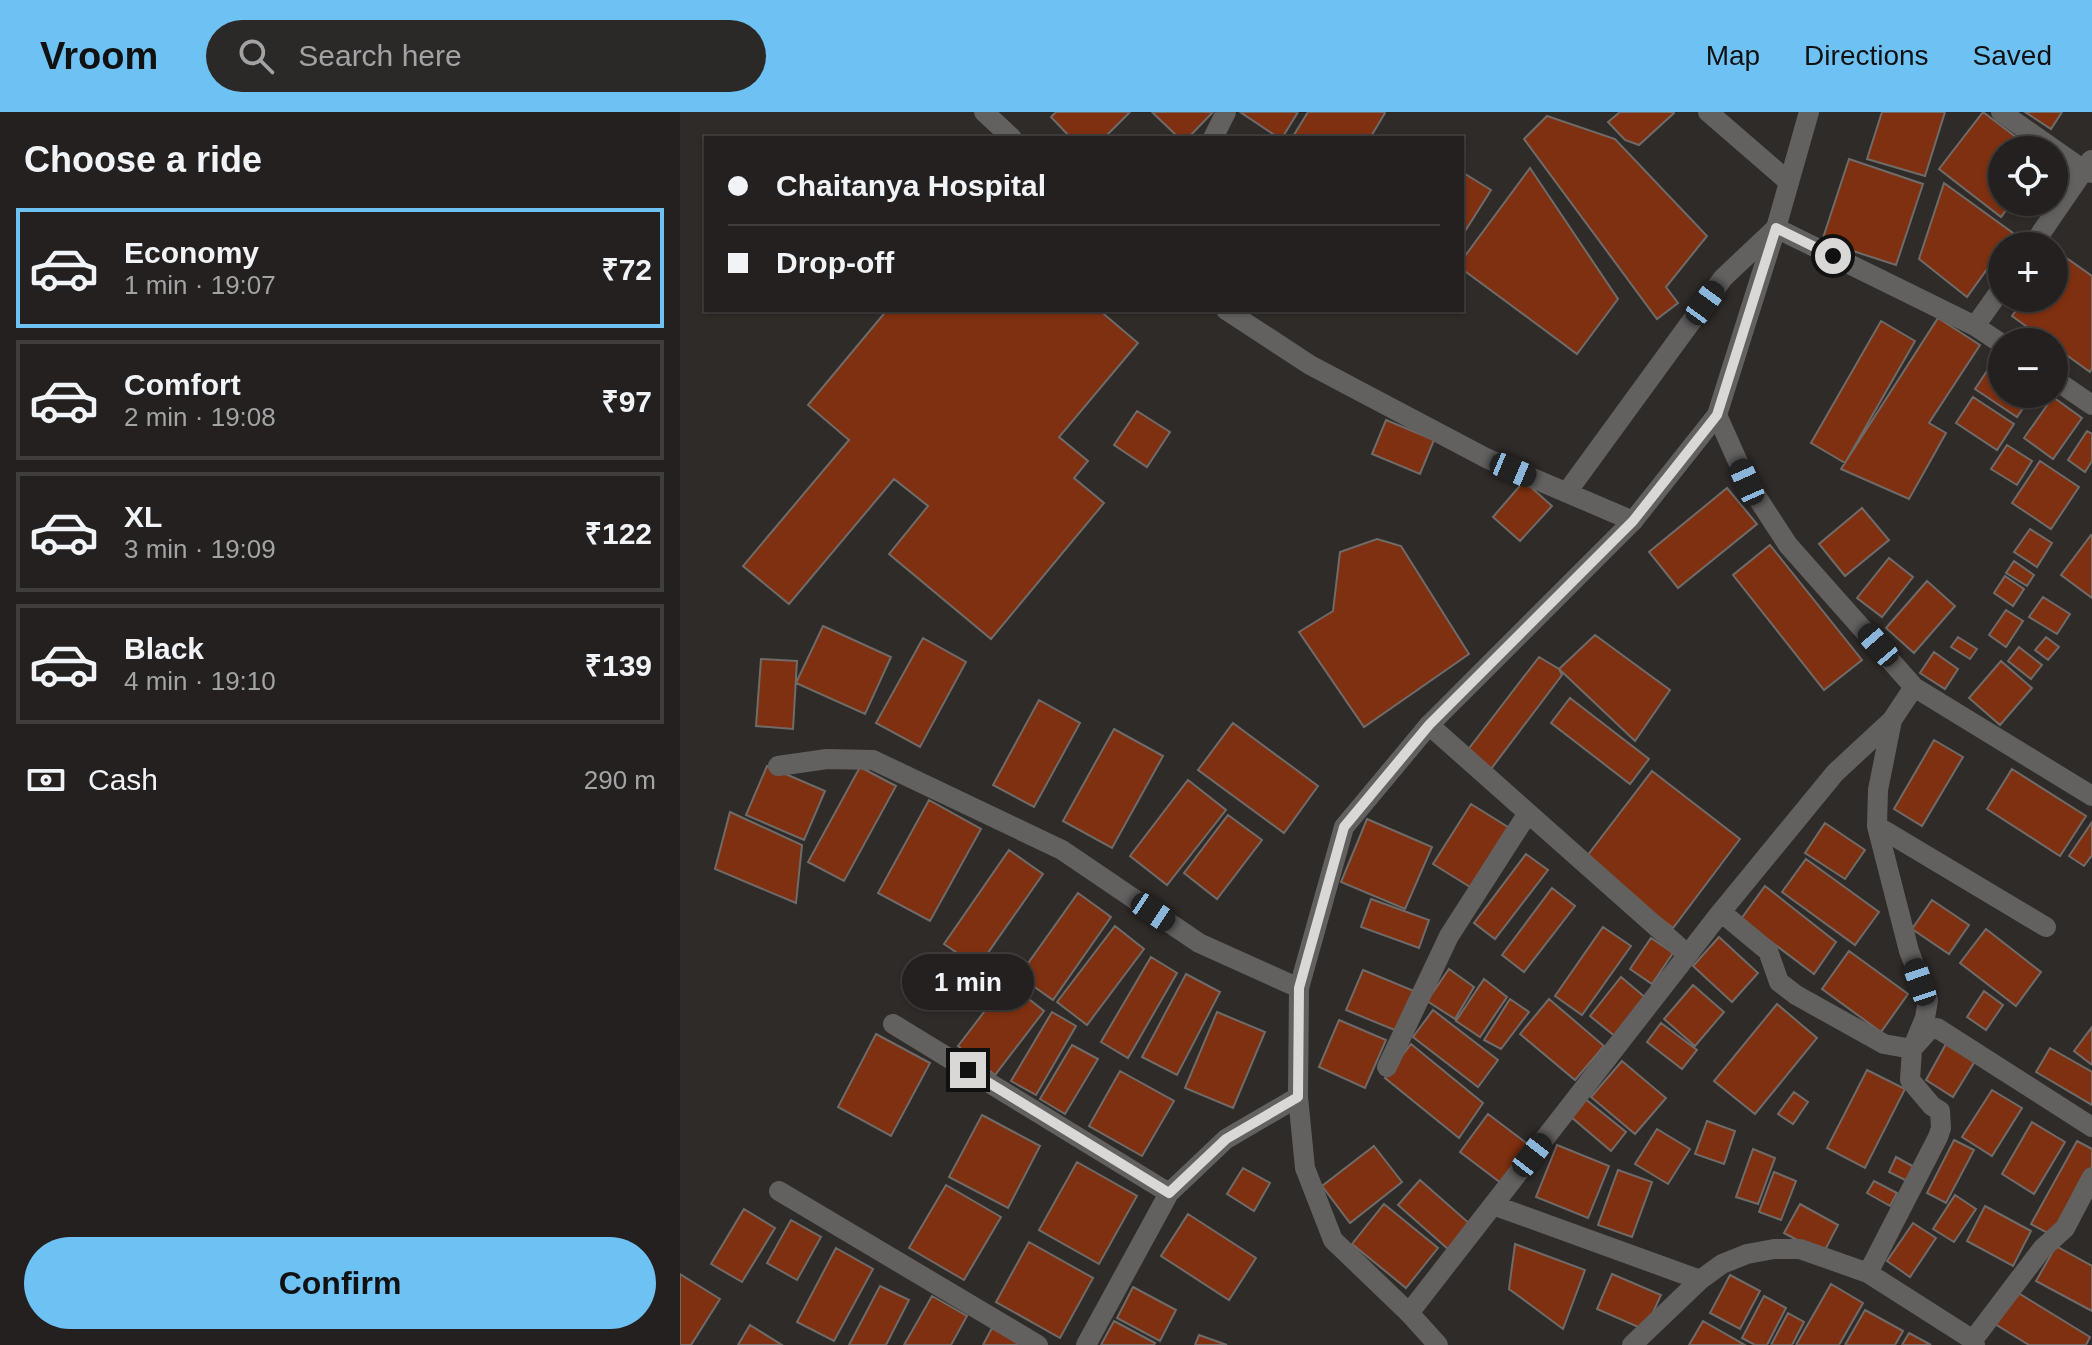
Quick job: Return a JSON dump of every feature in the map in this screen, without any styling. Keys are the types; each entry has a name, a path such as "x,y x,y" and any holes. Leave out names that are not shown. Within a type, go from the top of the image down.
{"street":[{"path":"984,112 1010,136"},
{"path":"1214,136 1226,112"},
{"path":"1708,112 1789,182"},
{"path":"1438,1345 1333,1240 1305,1168 1298,1097 1299,988 1344,827 1429,725 1633,521 1717,415 1809,112"},
{"path":"2001,112 2090,167 2042,232"},
{"path":"1776,228 1988,335"},
{"path":"1567,492 1723,278 1776,228"},
{"path":"1975,326 1988,308"},
{"path":"1229,312 1310,365 1486,458 1633,521"},
{"path":"2068,389 2092,405"},
{"path":"1717,415 1747,482 1788,545 1914,687 2092,796"},
{"path":"1409,1313 1687,954 1835,773 1892,720 1914,687"},
{"path":"1868,1273 1941,1128 1940,1111 1910,1080 1912,1049 1925,1018 1928,1000 1909,951 1877,826 1878,790 1892,720"},
{"path":"1429,725 1687,954"},
{"path":"778,766 827,759 873,760 1062,850 1199,943 1299,988"},
{"path":"1387,1067 1449,936 1528,813"},
{"path":"1877,826 2046,927"},
{"path":"1721,912 1768,951 1779,982 1796,995 1884,1044 1912,1049"},
{"path":"893,1024 1169,1193"},
{"path":"1912,1049 1928,1031 1937,1028 2092,1127"},
{"path":"1086,1345 1169,1193 1226,1139 1298,1097"},
{"path":"1632,1345 1700,1280 1722,1264 1747,1254 1774,1249 1800,1249 1868,1273 1974,1342 2042,1249 2065,1228 2092,1177"},
{"path":"779,1191 1038,1345"},
{"path":"1493,1205 1700,1280"}],"building":[{"path":"1056,112 1130,112 1106,136 1069,136 1051,117"},
{"path":"1152,112 1213,112 1190,136 1177,136"},
{"path":"1240,112 1298,112 1283,136 1276,136"},
{"path":"1308,112 1385,113 1371,136 1293,136"},
{"path":"1620,112 1674,113 1639,145 1625,140 1608,122"},
{"path":"1882,112 1945,112 1925,176 1867,159"},
{"path":"1983,112 2015,136 1988,136 1988,207 1939,169"},
{"path":"2025,112 2062,112 2051,129"},
{"path":"1547,116 1615,139 1707,236 1666,287 1678,303 1657,319 1524,139"},
{"path":"1849,159 1923,184 1896,265 1822,241"},
{"path":"1530,168 1618,299 1577,354 1464,270 1464,257"},
{"path":"1464,173 1491,190 1464,233"},
{"path":"1944,183 2012,232 1988,232 1988,268 1967,297 1919,259"},
{"path":"2068,259 2092,276 2090,372 2068,356 2068,328 2029,328 2012,316 2015,312 2068,312"},
{"path":"885,312 1101,312 1138,343 1059,437 1088,461 1074,478 1104,503 991,639 889,554 928,506 894,479 789,604 743,566 849,440 808,405"},
{"path":"1938,318 1980,345 1929,423 1946,433 1909,499 1841,469"},
{"path":"1881,321 1915,341 1845,463 1811,443"},
{"path":"1988,370 1988,398 1975,389"},
{"path":"1973,397 2014,424 1997,450 1956,423"},
{"path":"2004,408 2023,408 2017,417"},
{"path":"2045,408 2068,408 2082,418 2053,459 2024,438"},
{"path":"1137,411 1170,432 1147,467 1114,445"},
{"path":"1386,420 1434,440 1420,474 1372,454"},
{"path":"2087,431 2092,434 2092,461 2085,472 2068,460"},
{"path":"2007,445 2032,461 2017,485 1991,469"},
{"path":"2040,461 2079,487 2051,529 2012,503"},
{"path":"1524,481 1552,506 1520,541 1493,517"},
{"path":"1727,488 1757,524 1678,588 1649,552"},
{"path":"1862,508 1889,540 1845,576 1819,544"},
{"path":"2030,529 2052,543 2037,567 2014,552"},
{"path":"2092,536 2092,598 2061,575"},
{"path":"1377,539 1401,546 1469,654 1364,727 1299,632 1333,611 1340,552"},
{"path":"1770,545 1862,660 1824,690 1733,575"},
{"path":"1889,558 1913,577 1882,617 1857,598"},
{"path":"2014,561 2034,575 2027,586 2006,573"},
{"path":"2005,576 2024,589 2013,606 1994,593"},
{"path":"1927,581 1955,606 1914,653 1886,628"},
{"path":"2043,597 2070,614 2057,634 2029,617"},
{"path":"2006,610 2023,621 2006,647 1989,635"},
{"path":"823,626 891,657 865,714 796,683"},
{"path":"1595,635 1670,690 1635,741 1559,669"},
{"path":"1958,637 1977,649 1970,659 1951,647"},
{"path":"2046,637 2059,647 2048,660 2035,650"},
{"path":"923,638 966,662 920,747 876,723"},
{"path":"2019,647 2042,665 2031,679 2008,661"},
{"path":"1934,652 1958,669 1945,689 1920,673"},
{"path":"1539,657 1559,669 1562,675 1491,769 1467,751"},
{"path":"761,659 797,661 793,729 756,726"},
{"path":"2001,661 2032,688 2000,725 1969,698"},
{"path":"1570,698 1649,759 1630,784 1551,723"},
{"path":"1039,700 1080,723 1034,807 993,785"},
{"path":"1233,723 1318,786 1284,833 1198,770"},
{"path":"1114,729 1163,756 1112,848 1063,821"},
{"path":"1934,740 1963,757 1922,826 1894,809"},
{"path":"767,766 825,791 804,840 746,815"},
{"path":"860,767 896,786 844,881 808,862"},
{"path":"2012,769 2086,816 2060,856 1987,809"},
{"path":"1652,771 1740,839 1673,928 1584,860"},
{"path":"1188,780 1226,810 1167,885 1130,856"},
{"path":"929,800 981,829 930,921 878,893"},
{"path":"1471,804 1508,827 1470,887 1433,864"},
{"path":"730,812 802,845 796,903 715,869"},
{"path":"1228,815 1262,840 1217,899 1184,873"},
{"path":"1367,819 1432,847 1405,909 1341,882"},
{"path":"2092,822 2092,855 2084,866 2069,856"},
{"path":"1825,823 1865,850 1845,879 1805,853"},
{"path":"1009,850 1043,874 978,967 944,944"},
{"path":"1526,854 1548,870 1495,939 1474,923"},
{"path":"1806,859 1879,912 1855,945 1782,892"},
{"path":"1765,886 1836,942 1814,974 1741,919"},
{"path":"1552,888 1575,906 1524,972 1502,955"},
{"path":"1078,893 1111,917 1053,1000 1019,976"},
{"path":"1371,899 1429,920 1419,948 1361,927"},
{"path":"1932,900 1969,925 1949,954 1912,929"},
{"path":"1115,926 1144,949 1087,1025 1057,1002"},
{"path":"1603,927 1631,946 1582,1015 1555,996"},
{"path":"1986,929 2041,972 2016,1006 1960,963"},
{"path":"1719,937 1758,973 1732,1002 1693,966"},
{"path":"1651,938 1673,953 1652,984 1630,969"},
{"path":"1849,951 1908,994 1881,1032 1822,989"},
{"path":"1151,957 1177,973 1128,1058 1101,1042"},
{"path":"1449,969 1474,987 1455,1019 1427,1001"},
{"path":"1363,970 1414,991 1397,1031 1346,1010"},
{"path":"1186,974 1220,992 1177,1075 1142,1057"},
{"path":"1621,977 1647,999 1616,1037 1590,1016"},
{"path":"1484,979 1507,997 1480,1037 1456,1021"},
{"path":"1007,982 1044,1011 995,1075 958,1046"},
{"path":"1693,985 1724,1012 1695,1046 1664,1019"},
{"path":"1984,991 2003,1005 1986,1030 1967,1017"},
{"path":"1510,999 1529,1012 1501,1049 1484,1040"},
{"path":"1549,999 1604,1046 1575,1080 1520,1034"},
{"path":"1777,1004 1817,1038 1755,1114 1714,1081"},
{"path":"1433,1010 1498,1060 1478,1087 1413,1037"},
{"path":"1052,1012 1076,1026 1036,1095 1011,1081"},
{"path":"1217,1012 1265,1032 1233,1108 1185,1088"},
{"path":"1339,1020 1386,1040 1365,1088 1319,1067"},
{"path":"1661,1023 1697,1050 1682,1069 1647,1042"},
{"path":"2092,1027 2092,1065 2074,1051"},
{"path":"876,1034 930,1063 891,1136 838,1107"},
{"path":"1411,1044 1483,1103 1459,1138 1385,1078"},
{"path":"1946,1044 1975,1061 1953,1097 1926,1080"},
{"path":"1072,1045 1098,1059 1065,1114 1040,1099"},
{"path":"2050,1048 2092,1072 2092,1105 2036,1072"},
{"path":"1622,1061 1666,1098 1635,1134 1591,1097"},
{"path":"1867,1070 1905,1089 1865,1168 1827,1148"},
{"path":"1120,1071 1174,1101 1142,1156 1089,1126"},
{"path":"1992,1090 2022,1108 1992,1156 1962,1137"},
{"path":"1794,1092 1808,1102 1793,1124 1778,1114"},
{"path":"1584,1098 1626,1132 1611,1151 1570,1116"},
{"path":"1488,1114 1533,1148 1505,1186 1460,1152"},
{"path":"982,1115 1040,1146 1008,1208 949,1177"},
{"path":"1707,1121 1735,1131 1724,1164 1695,1154"},
{"path":"2032,1122 2065,1142 2034,1194 2002,1174"},
{"path":"1657,1129 1690,1149 1668,1184 1635,1164"},
{"path":"1954,1140 1974,1150 1946,1203 1927,1193"},
{"path":"2077,1141 2092,1149 2092,1168 2053,1236 2031,1224"},
{"path":"1557,1145 1609,1166 1588,1218 1536,1197"},
{"path":"1374,1146 1402,1182 1350,1223 1322,1186"},
{"path":"1753,1149 1775,1158 1758,1204 1736,1197"},
{"path":"1896,1157 1916,1168 1909,1182 1889,1172"},
{"path":"1077,1162 1137,1196 1099,1264 1039,1230"},
{"path":"1243,1168 1270,1183 1254,1211 1227,1194"},
{"path":"1618,1170 1652,1182 1632,1237 1598,1225"},
{"path":"1774,1172 1796,1181 1781,1220 1759,1212"},
{"path":"1420,1180 1470,1224 1448,1249 1398,1205"},
{"path":"1874,1181 1897,1193 1890,1206 1867,1193"},
{"path":"946,1185 1001,1217 964,1280 909,1248"},
{"path":"1955,1195 1976,1209 1954,1242 1933,1229"},
{"path":"1384,1204 1438,1248 1406,1288 1352,1244"},
{"path":"1800,1204 1838,1225 1823,1254 1784,1233"},
{"path":"1985,1206 2031,1231 2013,1266 1967,1241"},
{"path":"744,1209 775,1228 742,1282 711,1264"},
{"path":"1188,1214 1256,1258 1229,1300 1161,1256"},
{"path":"791,1220 821,1237 797,1280 767,1263"},
{"path":"1913,1223 1936,1238 1910,1277 1887,1261"},
{"path":"1029,1242 1093,1278 1060,1338 996,1302"},
{"path":"1515,1244 1585,1270 1563,1329 1509,1289"},
{"path":"2056,1246 2092,1266 2092,1311 2036,1281"},
{"path":"836,1248 873,1269 834,1341 797,1322"},
{"path":"680,1274 720,1299 691,1345 680,1345"},
{"path":"1612,1274 1661,1295 1645,1330 1597,1309"},
{"path":"1730,1275 1760,1291 1740,1329 1710,1313"},
{"path":"1831,1284 1863,1303 1839,1345 1796,1345"},
{"path":"880,1286 909,1300 886,1345 849,1345"},
{"path":"1133,1287 1176,1310 1160,1341 1117,1318"},
{"path":"2015,1291 2090,1337 2086,1345 2029,1345 1995,1324"},
{"path":"932,1296 967,1316 951,1345 904,1345"},
{"path":"1764,1296 1786,1308 1767,1345 1755,1345 1742,1338"},
{"path":"1865,1310 1903,1331 1895,1345 1845,1345"},
{"path":"1788,1313 1804,1322 1792,1345 1771,1345"},
{"path":"1114,1321 1155,1343 1154,1345 1101,1345"},
{"path":"1703,1321 1745,1345 1689,1345"},
{"path":"750,1325 782,1345 738,1345"},
{"path":"992,1328 1022,1345 983,1345"},
{"path":"1909,1333 1931,1345 1902,1345"},
{"path":"1199,1335 1227,1345 1195,1345"}],"route":[{"path":"968,1070 1169,1193 1226,1139 1298,1097 1299,988 1344,827 1429,725 1633,521 1717,415 1776,228 1833,256"}]}
